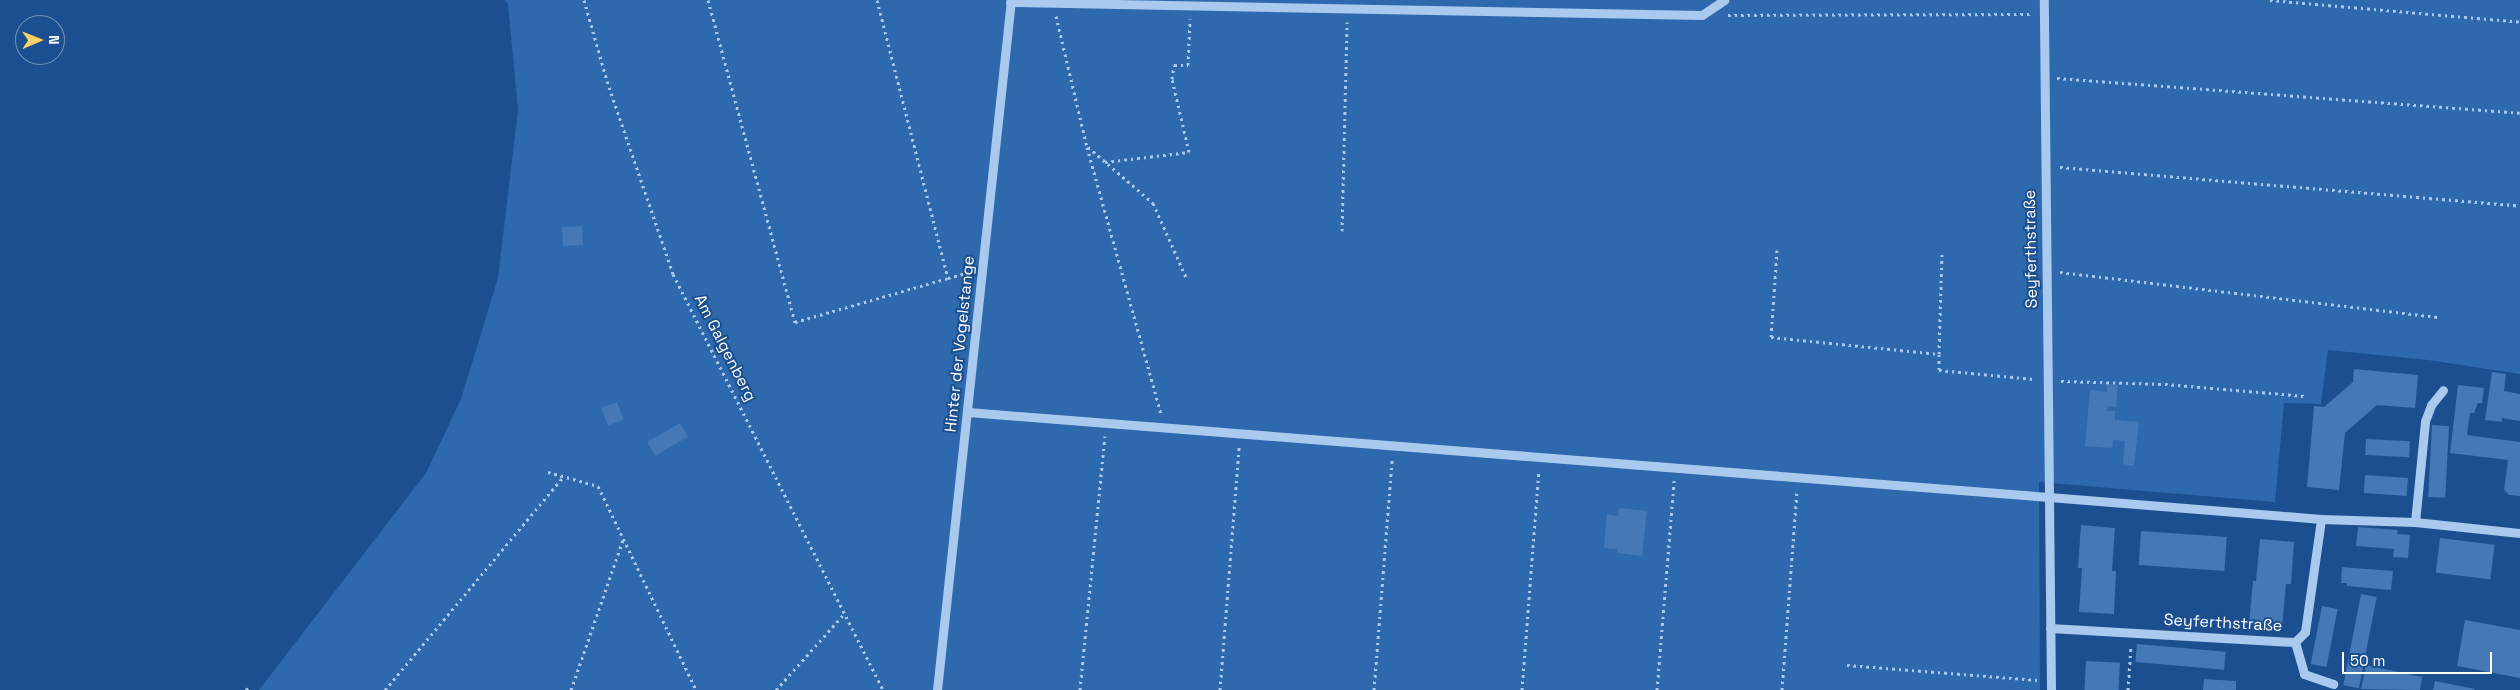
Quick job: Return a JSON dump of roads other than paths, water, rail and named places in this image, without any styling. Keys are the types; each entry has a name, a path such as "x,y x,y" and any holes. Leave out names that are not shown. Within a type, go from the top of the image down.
{"street":[{"path":"1010,1 1702,15 1724,0"},
{"name":"Seyferthstraße","path":"2044,0 2051,686"},
{"name":"Hinter der Vogelstange","path":"937,690 968,412 1010,1"},
{"path":"2415,522 2426,421 2430,405 2443,390"},
{"path":"968,412 2321,519 2415,522 2520,533"},
{"name":"Seyferthstraße","path":"2050,628 2295,642 2305,632 2321,519"},
{"path":"2295,642 2304,674 2333,684"}]}
